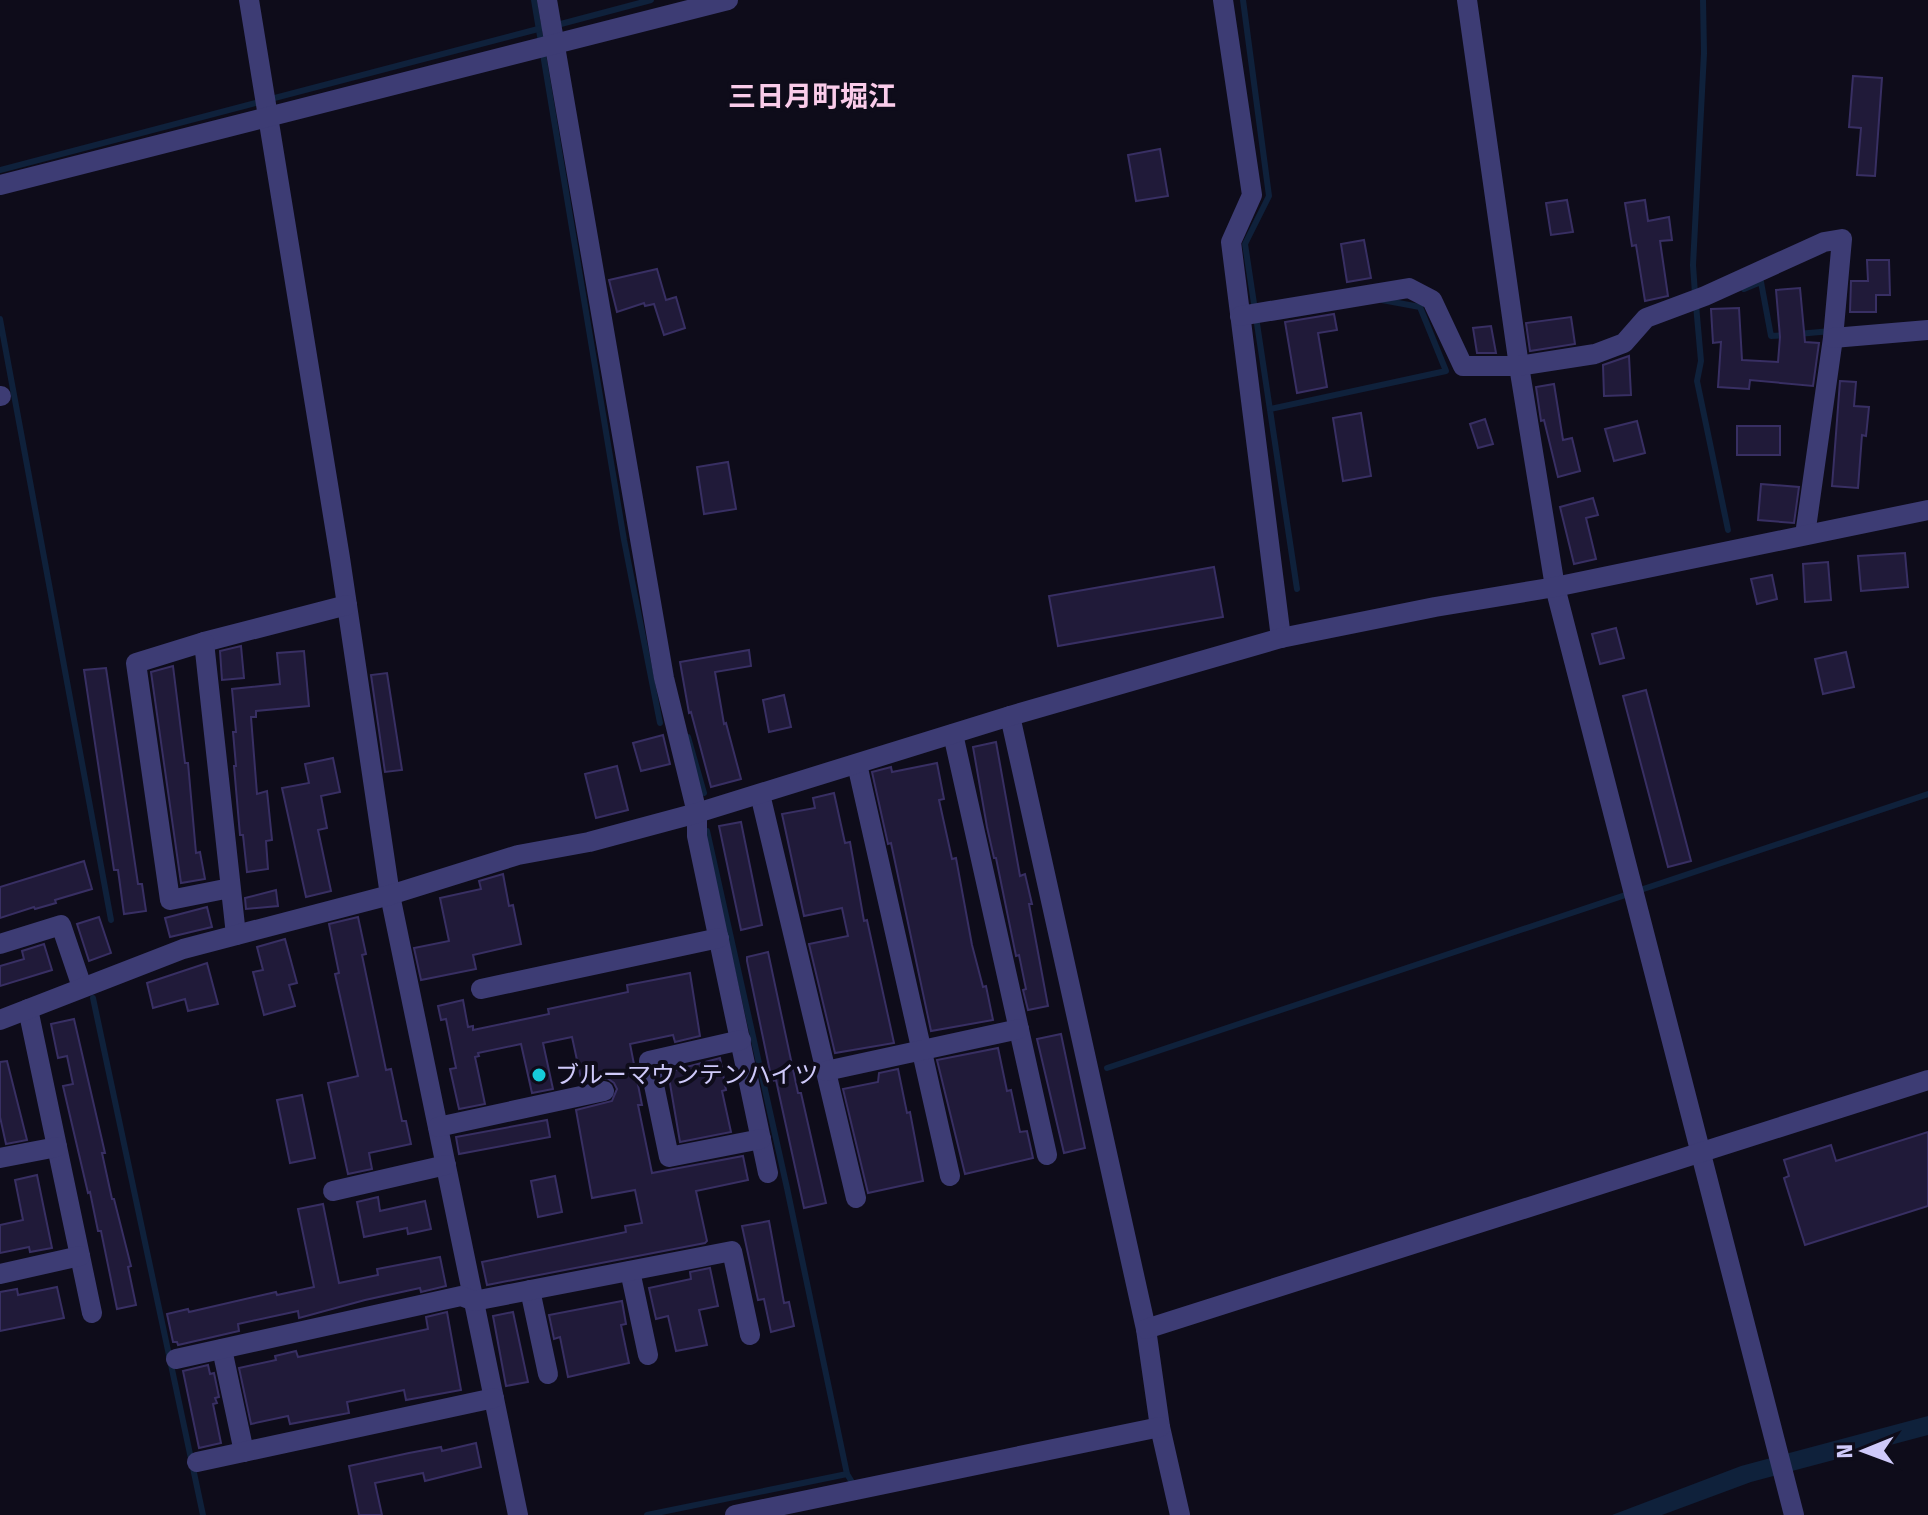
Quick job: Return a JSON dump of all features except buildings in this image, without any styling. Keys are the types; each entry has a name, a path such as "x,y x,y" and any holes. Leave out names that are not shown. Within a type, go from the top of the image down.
{"street":[{"path":"249,0 347,605 390,895 518,1515"},
{"path":"0,185 728,0"},
{"path":"1223,0 1252,195 1231,242 1281,638"},
{"path":"1467,0 1519,366 1555,587 1794,1515"},
{"path":"548,8 664,678 697,813 697,836 768,1173"},
{"path":"1240,316 1409,288 1432,300 1463,366 1519,366 1595,354 1624,343 1646,318 1824,242 1842,239 1834,332 1805,535"},
{"path":"1834,332 1928,330"},
{"path":"0,1020 183,949 390,895 518,855 589,842 697,813 1010,716 1281,638 1555,587 1928,510"},
{"path":"230,888 170,900 136,663 347,605"},
{"path":"204,642 236,935"},
{"path":"1010,716 1146,1329 1160,1427 1180,1515"},
{"path":"953,734 1047,1155"},
{"path":"857,764 950,1176"},
{"path":"760,794 856,1198"},
{"path":"0,944 61,925 82,987"},
{"path":"481,989 719,938"},
{"path":"28,1009 92,1313"},
{"path":"826,1071 1019,1029"},
{"path":"741,1040 649,1061 669,1157 761,1139"},
{"path":"1146,1329 1928,1080"},
{"path":"438,1127 604,1091"},
{"path":"0,1158 57,1147"},
{"path":"333,1191 446,1165"},
{"path":"176,1359 461,1296 474,1301 732,1251 750,1335"},
{"path":"0,1274 80,1256"},
{"path":"630,1271 648,1355"},
{"path":"530,1290 548,1374"},
{"path":"222,1349 244,1452"},
{"path":"197,1462 494,1398"},
{"path":"735,1515 1160,1427"}],"water":[{"path":"1928,1416 1928,1435 1751,1482 1662,1515 1612,1515 1741,1466"}],"waterway":[{"path":"534,0 624,540 660,723"},
{"path":"557,25 651,0"},
{"path":"1243,0 1269,196 1245,244 1297,589"},
{"path":"1695,294 1693,265 1704,53 1703,0"},
{"path":"0,170 542,28"},
{"path":"1744,289 1761,282 1771,336 1787,335"},
{"path":"1270,409 1446,371 1420,307 1382,300"},
{"path":"1696,305 1701,361 1697,381 1728,530"},
{"path":"0,319 111,920"},
{"path":"1798,334 1831,331"},
{"path":"688,737 704,793"},
{"path":"1107,1068 1928,794"},
{"path":"707,831 847,1474"},
{"path":"93,998 203,1515"},
{"path":"647,1515 847,1474 855,1487"}],"place":[{"name":"ブルーマウンテンハイツ","path":"539,1075"}],"district":[{"name":"三日月町堀江","path":"812,96"}]}
